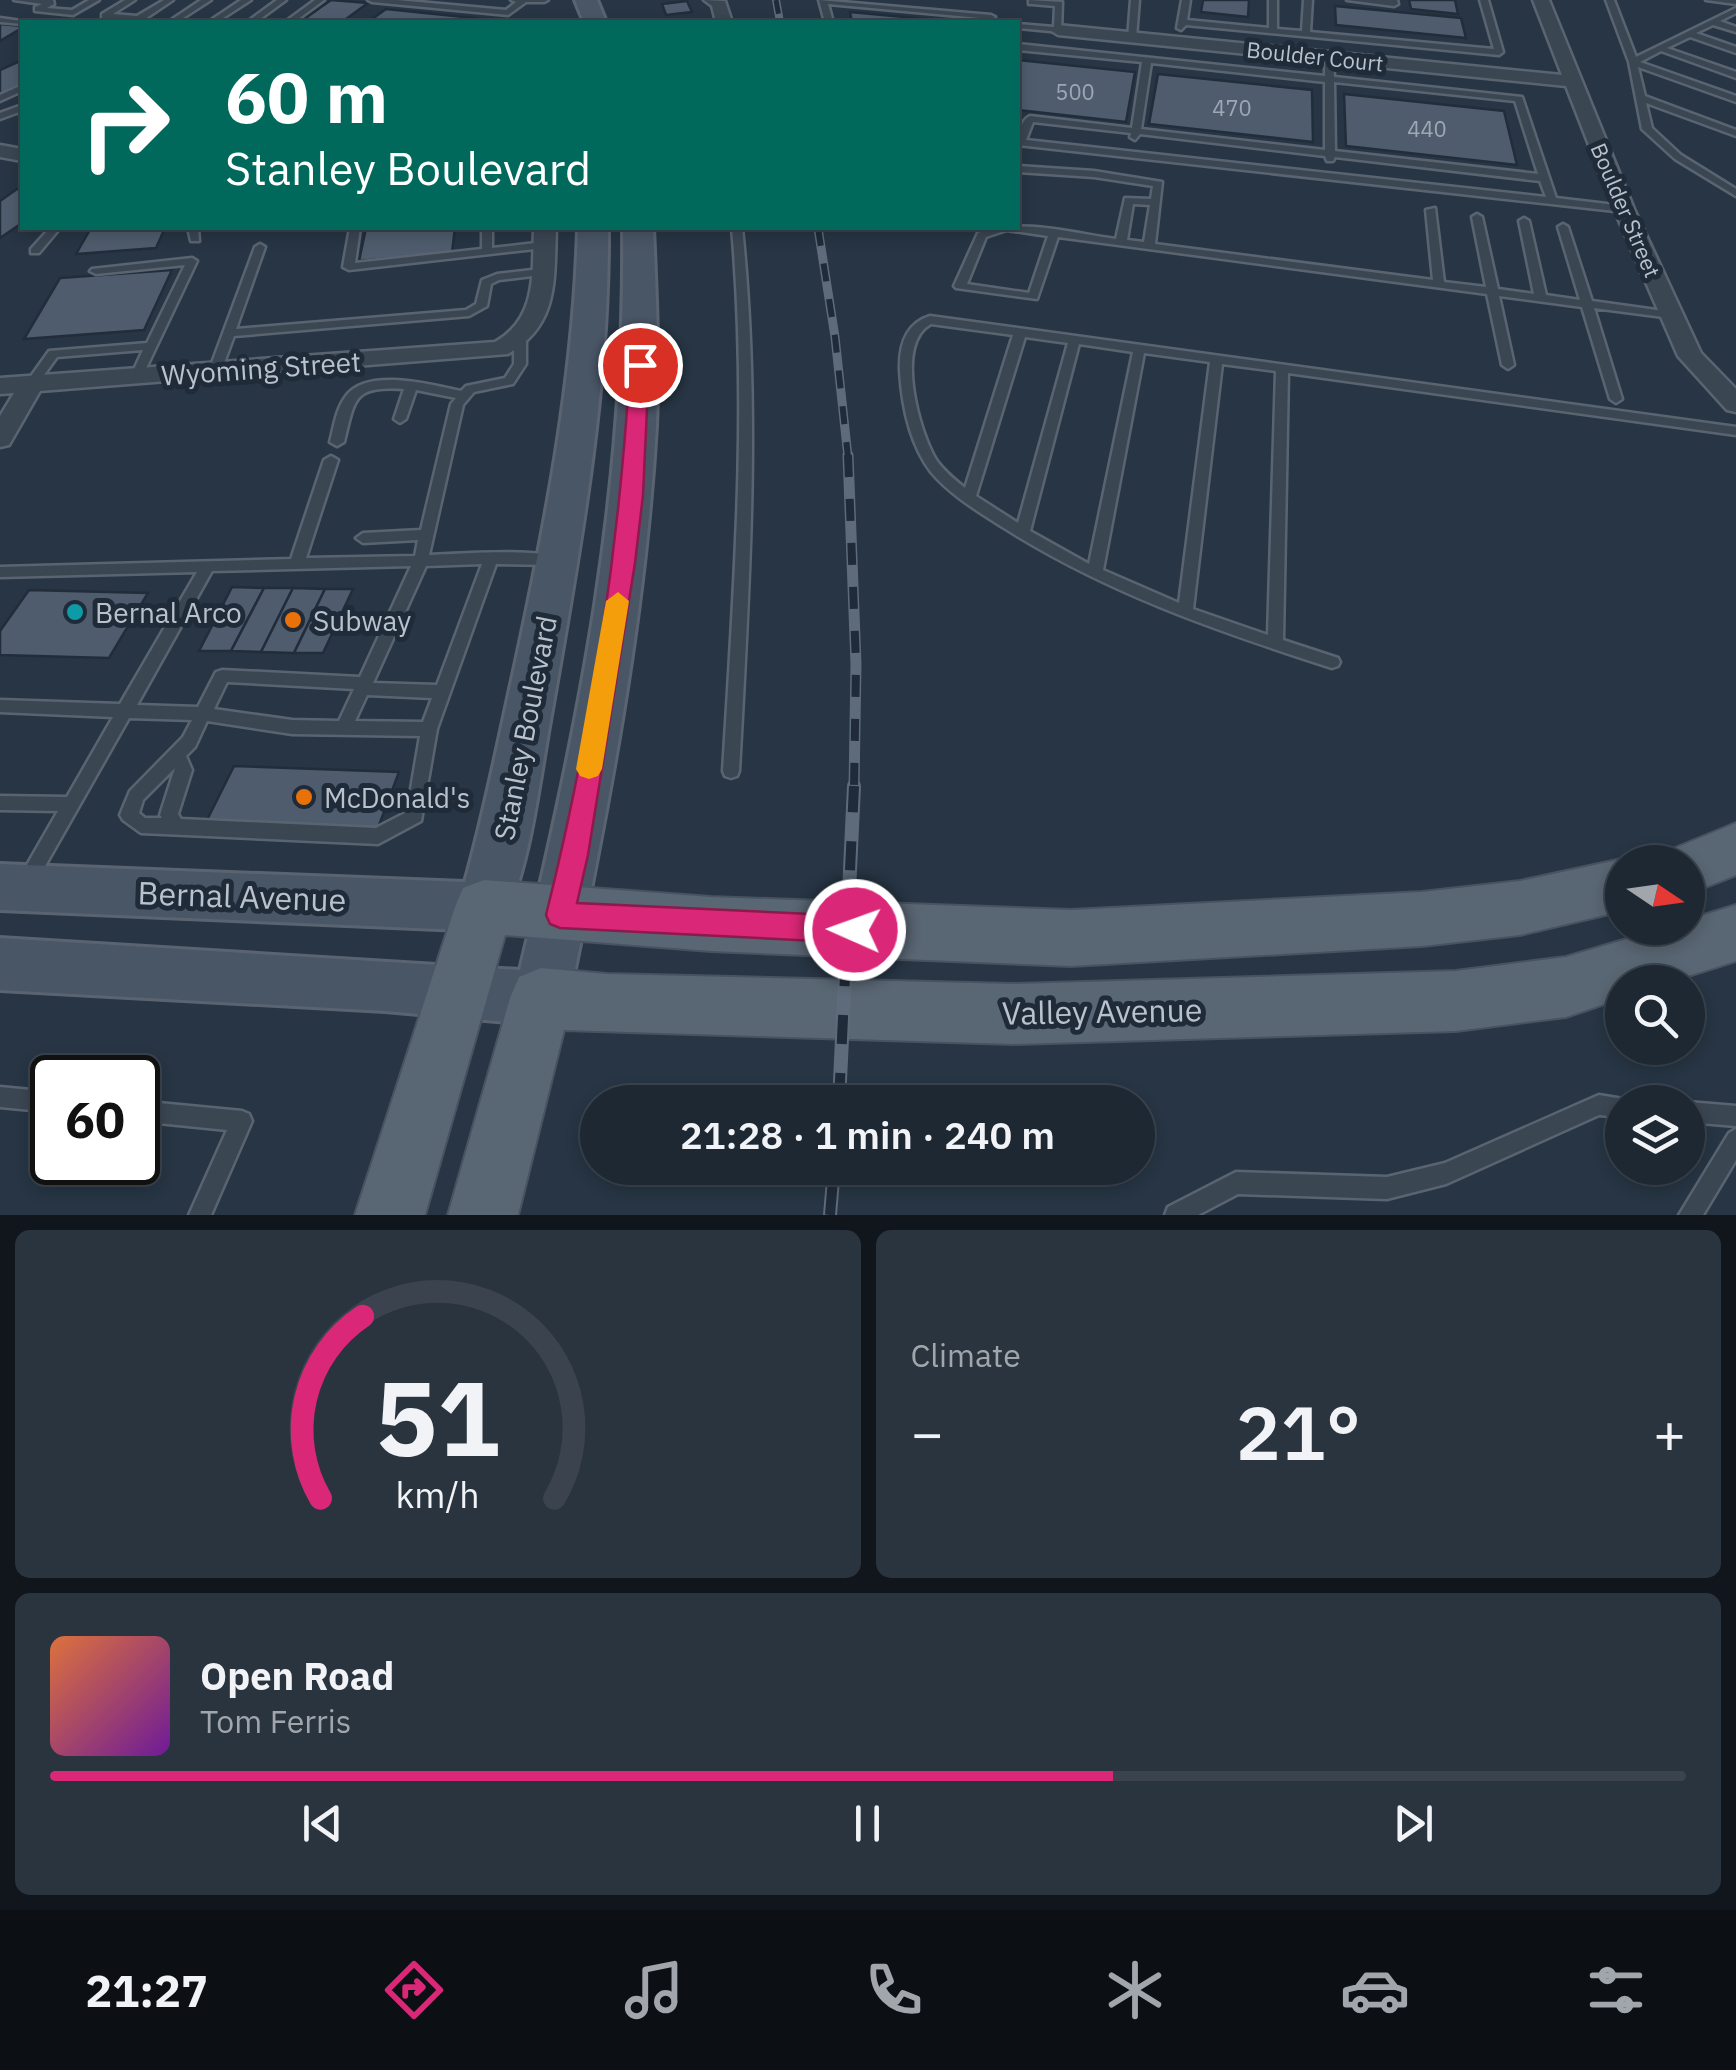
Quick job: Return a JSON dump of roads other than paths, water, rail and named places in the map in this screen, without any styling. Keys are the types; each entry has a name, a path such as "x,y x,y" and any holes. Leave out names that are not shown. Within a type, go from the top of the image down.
{"main road":[{"name":"Stanley Boulevard","path":"390,1215 500,853 559,560 592,336 593,230"},
{"path":"483,1215 541,998 574,855 632,495 641,332 638,230"},
{"path":"1705,861 1736,848"},
{"name":"Bernal Avenue","path":"12,888 484,906"},
{"path":"484,906 560,915 1071,938 1304,922 1422,920 1520,908 1605,889"},
{"name":"Valley Avenue","path":"459,990 607,1004 1013,1014 1456,1001 1566,987 1736,932"},
{"path":"0,964 459,990"}],"street":[{"name":"Boulder Street","path":"1541,0 1624,208 1690,356 1736,404"},
{"name":"Boulder Court","path":"1058,30 1572,81"},
{"path":"520,341 538,317 544,236"},
{"name":"Wyoming Street","path":"0,386 500,350 520,341"},
{"path":"0,439 30,386"}],"lane":[{"path":"18,0 52,2"},
{"path":"52,2 38,10 73,12 95,0"},
{"path":"131,0 105,16 139,19 169,0"},
{"path":"175,20 207,0"},
{"path":"215,20 246,0"},
{"path":"254,20 282,0"},
{"path":"293,20 320,0"},
{"path":"372,0 508,13 520,0 553,4"},
{"path":"823,0 990,20 998,0"},
{"path":"1132,38 1135,0"},
{"path":"1179,42 1186,0"},
{"path":"1273,0 1273,31"},
{"path":"1306,34 1308,0"},
{"path":"1351,0 1394,4 1393,0"},
{"path":"1182,22 1499,52 1484,0"},
{"path":"1610,0 1633,62 1647,129 1678,157 1736,193"},
{"path":"1710,0 1736,2"},
{"path":"1020,26 1058,30 1059,4 1032,2"},
{"path":"1633,62 1736,10"},
{"path":"1716,23 1736,30"},
{"path":"1690,34 1736,50"},
{"path":"1320,35 1326,57 1331,178"},
{"path":"1020,47 1519,99 1552,201"},
{"path":"1659,48 1736,75"},
{"path":"1131,156 1147,60"},
{"path":"1633,62 1736,99"},
{"path":"1642,98 1736,134"},
{"path":"1020,138 1030,119 1544,178"},
{"path":"1020,142 1624,208"},
{"path":"1020,169 1094,174 1158,184 1150,246"},
{"path":"1120,243 1129,200 1155,203"},
{"path":"1431,210 1440,284"},
{"path":"1477,217 1508,365"},
{"path":"1524,221 1541,298"},
{"path":"1563,227 1616,399"},
{"path":"1020,229 1671,315"},
{"path":"35,252 53,230"},
{"path":"355,230 349,267 486,251 544,236"},
{"path":"486,251 487,230"},
{"path":"731,771 746,440 746,301 737,230"},
{"path":"997,230 982,235 960,286 1033,297 1054,234"},
{"path":"215,372 260,247"},
{"path":"96,271 192,261 136,378"},
{"path":"229,333 469,313 481,306 486,282 496,277 542,272"},
{"path":"1332,662 1185,613 1095,572 1022,533 969,498 937,471 925,452 907,381 906,358 912,331 919,323 930,320 1736,431"},
{"path":"969,498 1020,333"},
{"path":"344,728 420,560 462,395 470,389 509,381 520,364 520,341"},
{"path":"1022,533 1074,341"},
{"path":"30,386 53,354 152,346"},
{"path":"1095,572 1140,350"},
{"path":"1185,613 1216,361"},
{"path":"1275,644 1282,370"},
{"path":"337,442 351,397 364,388 411,384 462,395"},
{"path":"400,419 411,384"},
{"path":"297,564 331,460"},
{"path":"355,562 365,531 426,535"},
{"path":"0,572 492,558 559,560"},
{"path":"442,692 222,676 189,742 136,796 129,815 141,825 378,836 415,816 429,729 492,558"},
{"path":"12,888 71,804 208,566"},
{"path":"0,706 202,714 292,727 429,729"},
{"path":"176,826 169,816 184,770 178,754"},
{"path":"0,802 71,804"},
{"path":"0,1097 30,1100"},
{"path":"1176,1215 1236,1183 1386,1188 1446,1173 1605,1106"},
{"path":"160,1113 242,1121 200,1215"},
{"path":"1705,1113 1736,1116"},
{"path":"1690,1215 1736,1140"}],"railway":[{"path":"776,0 780,20"},
{"path":"818,230 848,457"},
{"path":"848,455 856,664 854,789"},
{"path":"840,1085 854,786"},
{"path":"830,1215 833,1185"}],"place":[{"name":"Bernal Arco","path":"75,612"},
{"name":"Subway","path":"293,620"},
{"name":"McDonald's","path":"304,797"}]}
